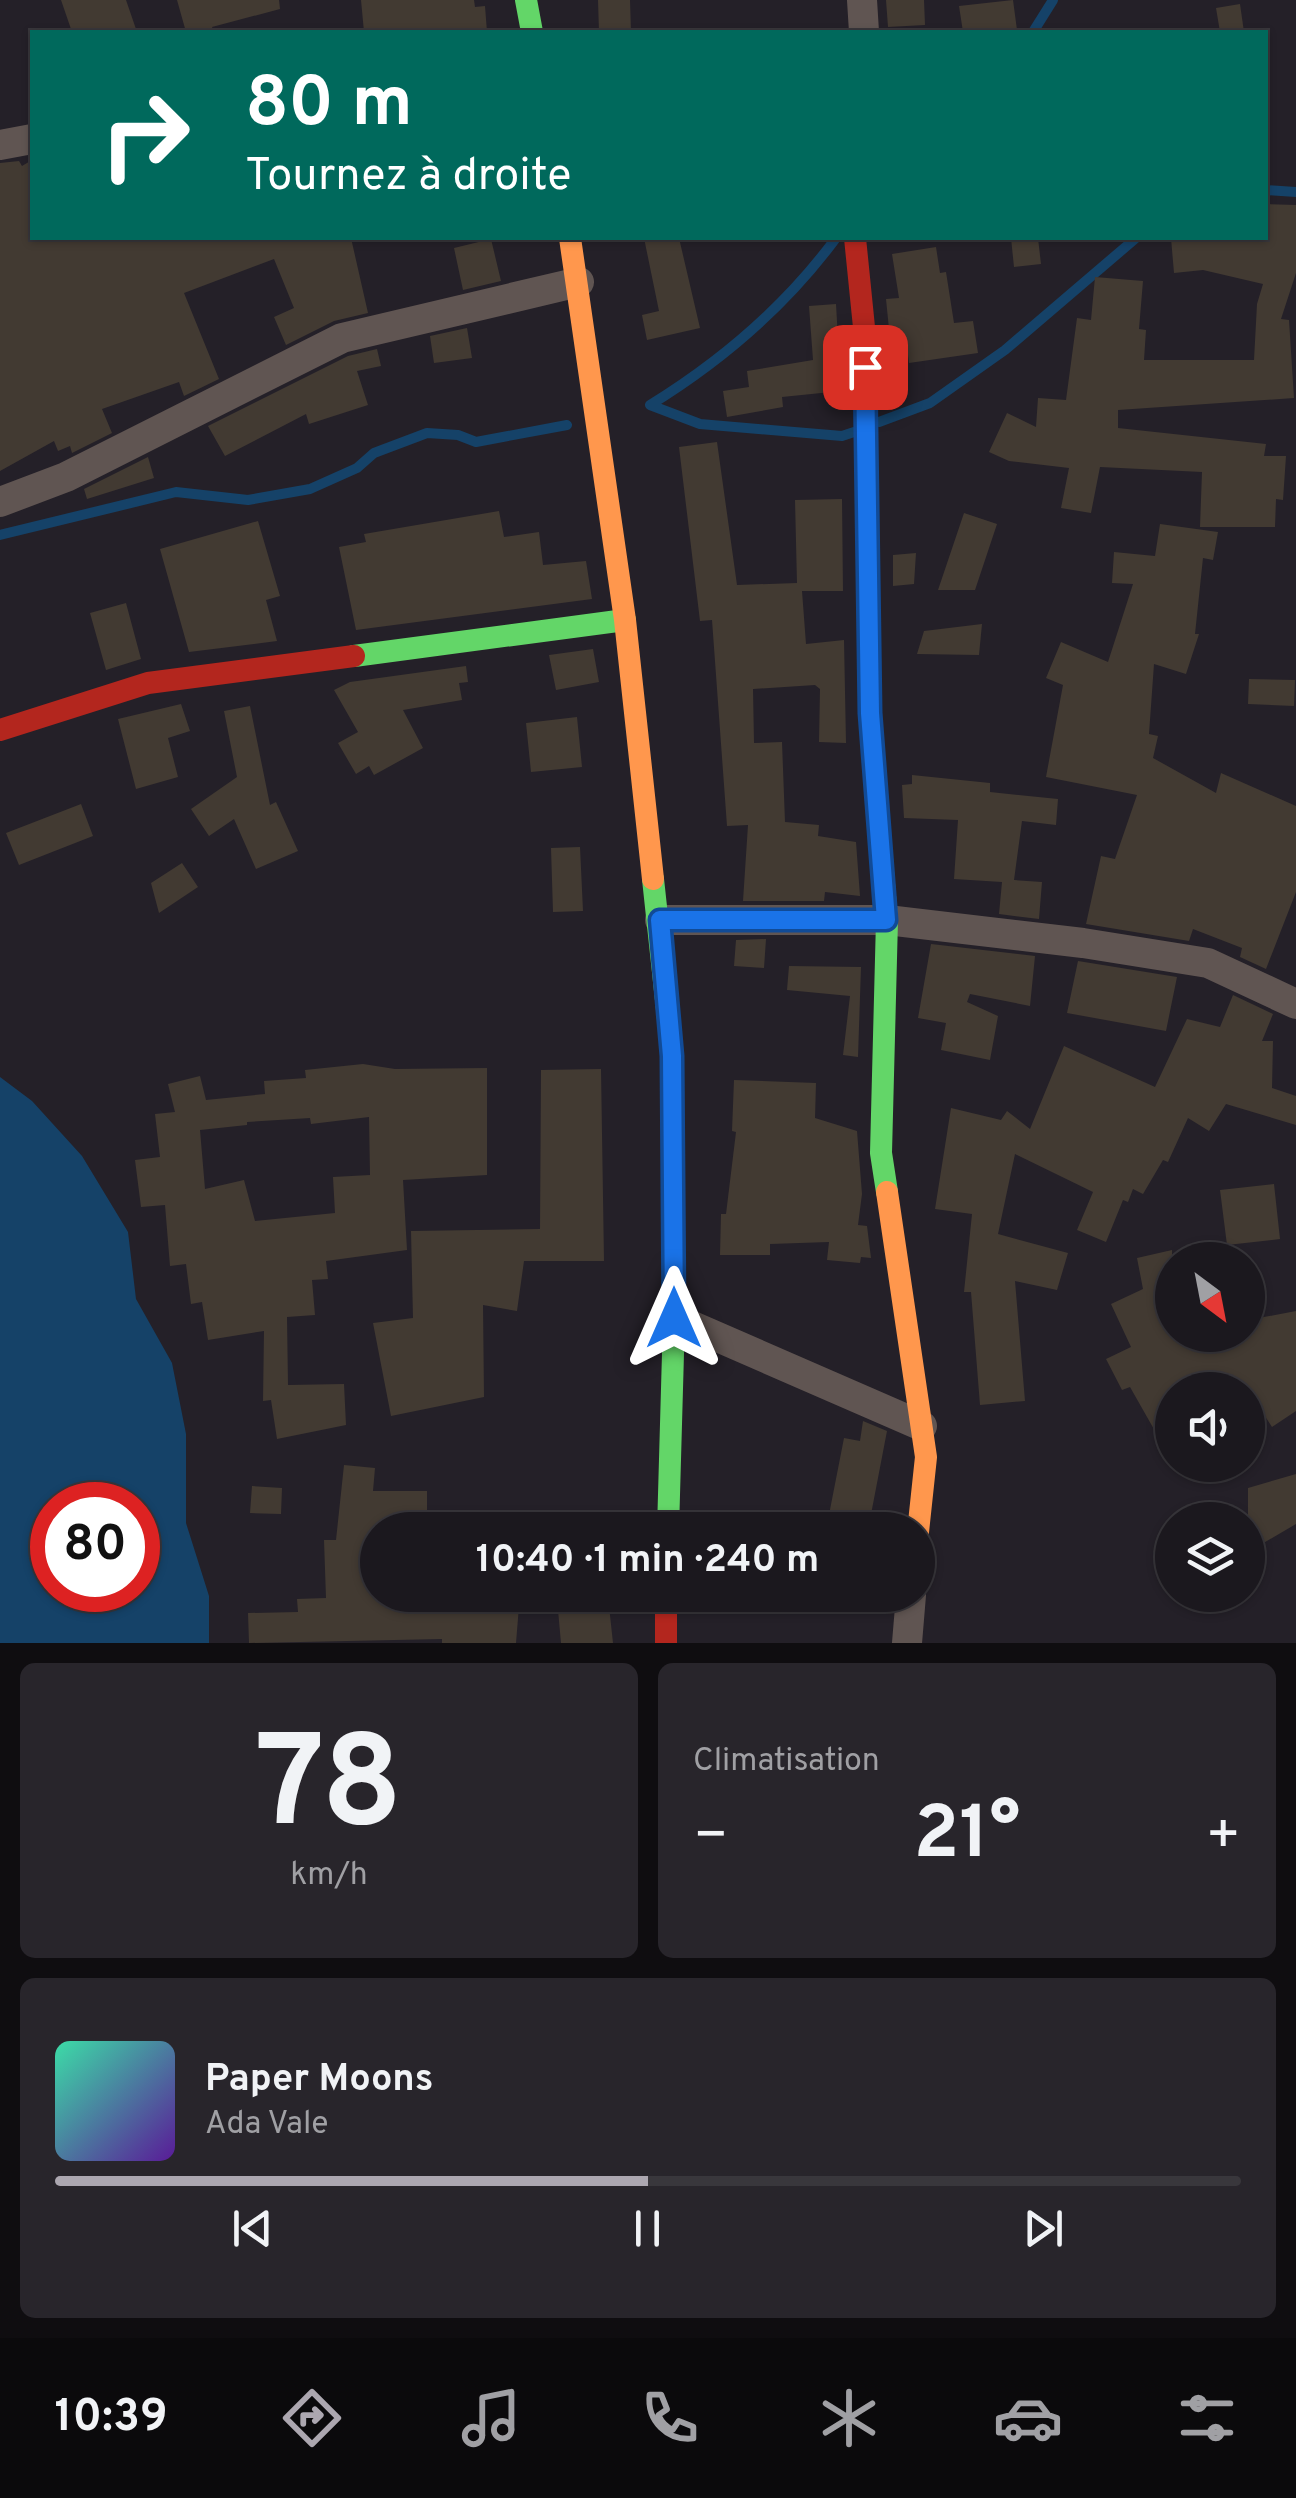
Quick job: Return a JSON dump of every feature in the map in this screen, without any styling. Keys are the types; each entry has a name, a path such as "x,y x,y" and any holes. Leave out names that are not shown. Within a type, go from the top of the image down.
{"main road":[{"path":"526,0 532,30"},
{"path":"570,240 625,620 672,1056 674,1318 669,1512"},
{"path":"856,240 864,337 870,713 886,920 881,1153 926,1458 920,1512"},
{"path":"0,730 148,683 625,620"},
{"path":"666,1612 666,1643"}],"street":[{"path":"862,0 863,30"},
{"path":"0,145 30,140"},
{"path":"0,502 66,476 342,338 578,282"},
{"path":"660,920 886,920 1208,963 1296,1004"},
{"path":"674,1318 922,1426"},
{"path":"906,1643 909,1612"}],"water":[{"path":"0,1077 32,1101 82,1156 128,1232 136,1299 172,1363 186,1434 186,1523 209,1596 209,1643 0,1643"}],"building":[{"path":"61,0 126,0 136,30 71,30"},
{"path":"177,0 279,0 280,9 212,27 213,30 185,30"},
{"path":"361,0 474,0 475,7 485,6 487,30 364,30"},
{"path":"598,0 630,0 631,30 599,30"},
{"path":"886,0 924,0 925,25 888,27"},
{"path":"1013,0 1017,30 963,30 959,6"},
{"path":"1240,4 1244,30 1220,30 1216,8"},
{"path":"19,161 22,166 30,161 30,240 351,240 368,313 334,321 286,345 274,317 294,308 274,259 184,293 219,379 184,396 179,382 102,409 112,433 72,453 70,446 58,451 54,441 0,471 0,163"},
{"path":"1268,204 1296,205 1296,273 1281,319 1289,320 1294,398 1118,410 1118,428 1266,444 1264,456 1286,456 1283,500 1276,499 1275,527 1200,527 1202,472 1100,467 1091,513 1061,508 1069,468 1009,461 989,452 1007,413 1036,427 1038,398 1066,400 1077,318 1091,320 1095,277 1143,281 1139,329 1146,330 1144,360 1254,360 1257,304 1263,284 1203,270 1174,273 1171,240 1268,240"},
{"path":"491,240 501,281 463,290 454,248"},
{"path":"644,240 679,240 700,328 647,340 642,315 659,311"},
{"path":"1011,240 1038,240 1041,264 1014,267"},
{"path":"936,247 940,273 946,272 954,323 973,321 978,353 909,363 906,338 890,339 886,299 899,298 892,254"},
{"path":"836,304 841,391 782,397 783,407 727,417 723,391 749,387 747,371 813,360 809,306"},
{"path":"467,328 472,358 434,363 430,336"},
{"path":"377,349 381,366 357,371 368,405 309,424 306,414 225,456 208,426 348,356"},
{"path":"717,442 737,585 797,583 795,500 842,499 843,591 802,591 806,644 844,640 846,743 819,742 820,689 815,685 753,689 754,743 782,742 785,822 819,825 818,836 856,842 860,896 825,892 824,901 743,901 748,825 727,826 712,620 700,621 679,447"},
{"path":"148,457 154,478 87,499 84,489"},
{"path":"499,511 504,537 539,532 543,565 586,561 592,599 356,630 339,547 366,542 364,534"},
{"path":"964,513 997,524 975,590 938,590"},
{"path":"258,521 280,596 266,600 277,641 189,652 160,549"},
{"path":"1160,524 1218,532 1213,560 1203,558 1195,634 1199,634 1186,674 1154,664 1149,734 1158,736 1153,758 1216,793 1221,773 1296,806 1296,892 1266,969 1240,957 1242,948 1193,929 1189,941 1086,924 1101,856 1115,859 1137,795 1046,777 1063,685 1046,678 1061,642 1108,662 1133,584 1112,583 1114,552 1155,556"},
{"path":"916,553 914,584 893,586 893,555"},
{"path":"126,603 141,659 106,670 90,613"},
{"path":"982,624 979,655 917,654 924,631"},
{"path":"593,649 599,682 556,690 549,655"},
{"path":"466,666 468,682 459,683 462,700 403,710 423,748 374,775 369,766 356,774 338,743 358,732 334,690 350,682"},
{"path":"1249,679 1295,680 1294,706 1248,704"},
{"path":"181,704 190,731 168,738 178,777 136,789 118,719"},
{"path":"250,706 270,805 276,802 298,851 256,869 234,819 209,836 191,809 237,777 224,711"},
{"path":"577,717 582,767 531,772 526,723"},
{"path":"912,775 990,783 990,792 1058,799 1056,825 1022,821 1014,880 1042,882 1039,919 999,914 1002,882 954,879 958,820 904,818 902,785 912,784"},
{"path":"81,804 93,836 19,865 6,833"},
{"path":"580,847 583,911 553,912 551,848"},
{"path":"182,863 198,887 159,913 151,883"},
{"path":"766,939 764,968 734,966 736,940"},
{"path":"931,944 1035,956 1030,1006 970,994 967,1002 998,1016 990,1060 941,1050 946,1023 918,1018"},
{"path":"1078,961 1177,977 1166,1031 1067,1013"},
{"path":"789,966 861,967 858,1057 843,1055 850,996 787,990"},
{"path":"1233,995 1273,1014 1262,1041 1273,1041 1272,1088 1296,1096 1296,1125 1226,1104 1209,1131 1188,1118 1168,1162 1163,1160 1143,1194 1133,1189 1128,1202 1123,1200 1106,1242 1077,1230 1093,1192 1015,1154 998,1234 1068,1253 1057,1290 1015,1281 1025,1401 980,1405 971,1292 964,1292 972,1214 935,1209 951,1108 1001,1120 1007,1111 1030,1129 1064,1046 1155,1087 1187,1019 1220,1027"},
{"path":"363,1064 395,1069 487,1068 487,1175 403,1180 407,1250 326,1261 328,1279 312,1280 315,1315 287,1317 288,1385 344,1384 346,1425 277,1439 271,1400 263,1401 264,1331 208,1340 202,1302 191,1304 186,1264 170,1266 165,1205 141,1207 135,1160 160,1157 155,1114 175,1112 168,1084 200,1076 206,1100 265,1094 264,1081 306,1078 305,1070","holes":["369,1117 370,1175 333,1177 335,1213 255,1221 244,1180 205,1189 200,1130 247,1122 310,1118 311,1124"]},
{"path":"601,1069 604,1261 524,1261 517,1311 483,1305 484,1397 391,1416 373,1323 413,1318 411,1231 540,1229 541,1070"},
{"path":"734,1080 816,1083 815,1118 857,1131 862,1194 858,1225 867,1226 871,1258 861,1257 860,1263 827,1260 829,1242 770,1244 770,1255 720,1255 721,1214 726,1214 736,1132 732,1131"},
{"path":"1274,1184 1280,1239 1227,1242 1220,1190"},
{"path":"1155,1254 1155,1352 1265,1352 1265,1317 1296,1311 1296,1411 1272,1427 1265,1416 1265,1372 1155,1372 1155,1431 1130,1387 1122,1390 1106,1359 1131,1347 1111,1304 1143,1289 1137,1258"},
{"path":"863,1421 887,1431 871,1512 830,1512 844,1438 860,1441"},
{"path":"344,1465 375,1468 373,1491 427,1491 427,1512 360,1512 360,1612 519,1612 516,1643 442,1643 442,1639 249,1643 248,1613 298,1612 297,1599 326,1598 324,1540 336,1540"},
{"path":"1296,1474 1296,1524 1265,1542 1265,1502 1248,1502 1248,1488"},
{"path":"252,1486 282,1488 281,1514 250,1513"},
{"path":"558,1612 610,1612 613,1643 561,1643"}],"waterway":[{"path":"1034,30 1053,0"},
{"path":"1268,190 1296,192"},
{"path":"650,405 703,370 751,330 796,287 834,240"},
{"path":"879,422 930,403 1005,350 1134,240"},
{"path":"650,405 700,424 842,436 854,432"},
{"path":"0,535 176,492 248,500 310,489 357,468 374,453 427,433 458,435 476,442 567,425"}],"traffic: fast":[{"path":"526,0 532,30"},
{"path":"867,501 870,713 887,920 881,1153 887,1192"},
{"path":"354,656 625,620"},
{"path":"653,879 672,1056 674,1318 669,1512"}],"traffic: slow":[{"path":"570,240 625,620 653,879"},
{"path":"887,1192 926,1457 920,1512"}],"traffic: jam":[{"path":"855,240 865,337 867,501"},
{"path":"0,730 148,683 354,656"},
{"path":"666,1612 666,1643"}],"route":[{"path":"674,1318 672,1056 660,920 886,920 870,713 865,367"}]}
